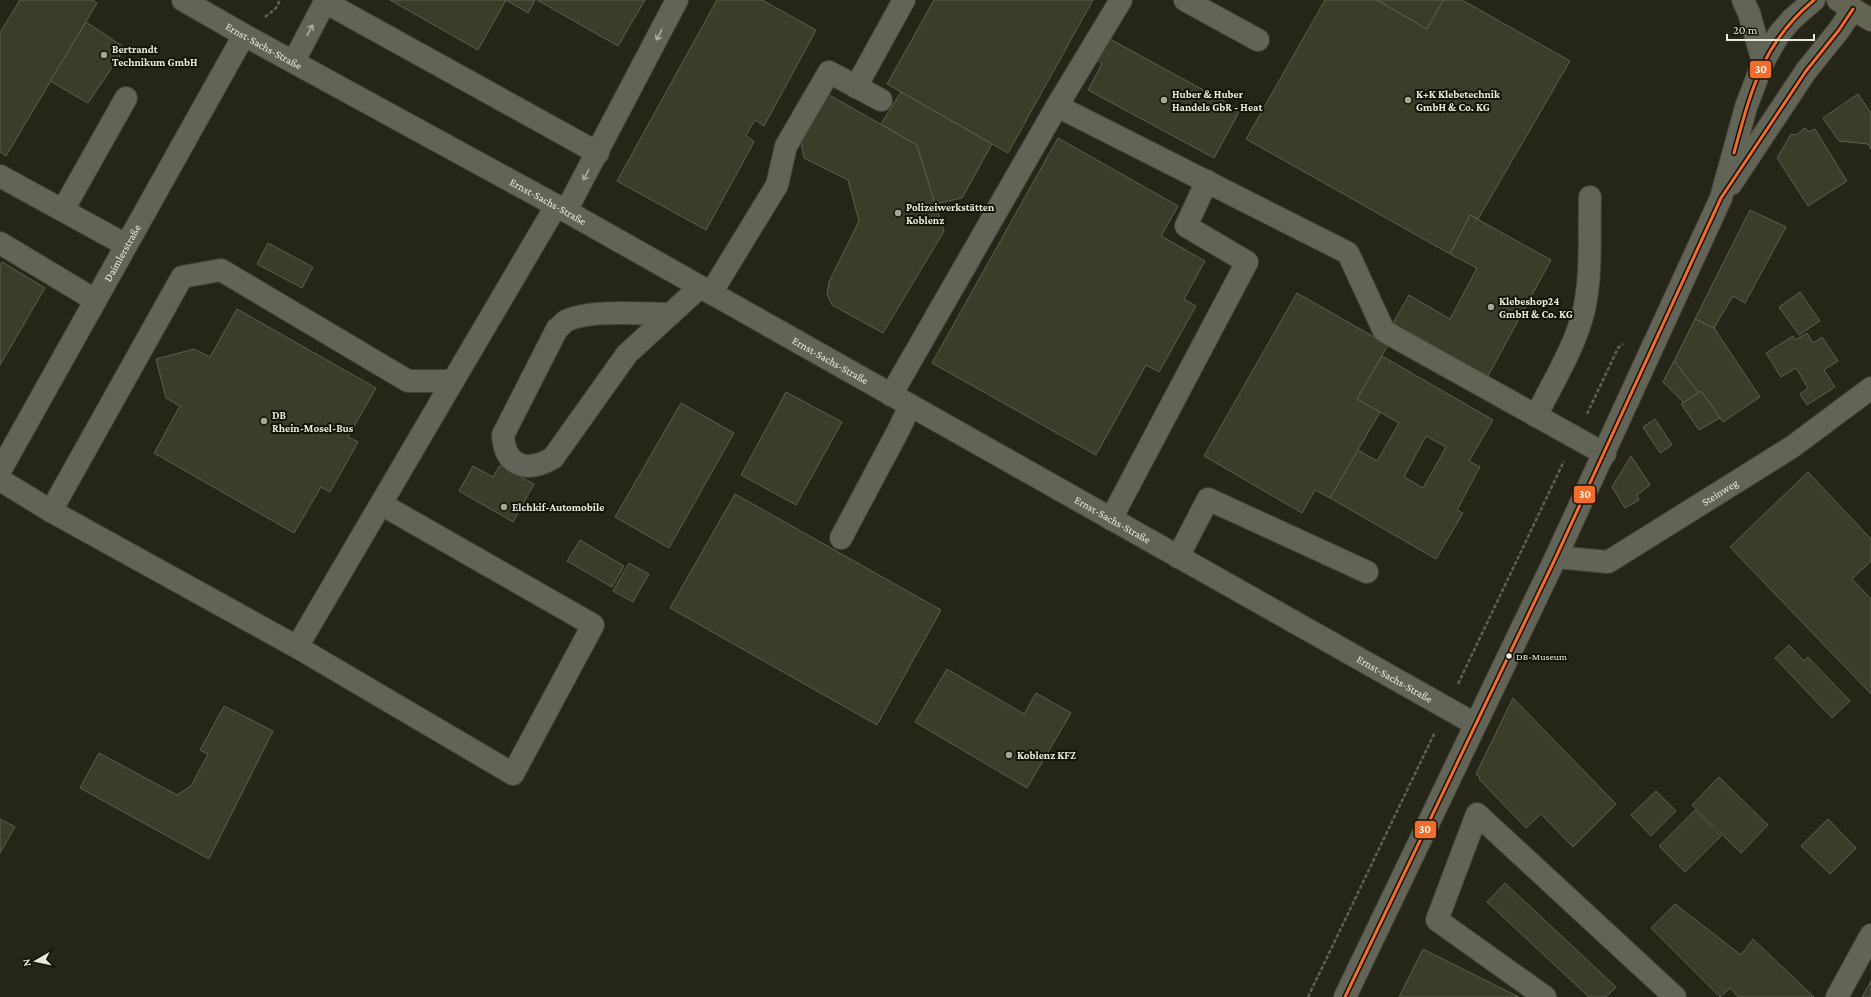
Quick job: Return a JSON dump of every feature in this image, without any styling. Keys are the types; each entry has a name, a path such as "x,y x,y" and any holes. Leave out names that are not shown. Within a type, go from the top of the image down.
{"main road":[{"path":"1845,4 1871,20"}],"street":[{"name":"Ernst-Sachs-Straße","path":"183,0 244,35 561,208 1475,724"},
{"path":"297,647 453,381 561,208 598,153 677,0"},
{"path":"856,87 904,0"},
{"path":"841,538 898,431 901,400 1058,106 1121,0"},
{"path":"1185,0 1258,40"},
{"path":"1743,0 1756,34 1763,62"},
{"path":"1345,997 1605,454 1721,198 1746,107 1763,62 1778,34 1792,19 1814,0"},
{"path":"294,61 325,1 598,153"},
{"path":"1721,198 1806,71 1839,30 1845,4"},
{"name":"Daimlerstraße","path":"0,471 244,35"},
{"path":"671,314 614,314 582,316 566,321 557,329 502,435 503,447 510,459 518,464 528,465 544,464 553,458 627,354 671,314 706,290 778,185 786,146 829,72 881,100"},
{"path":"63,210 126,98"},
{"path":"1058,106 1348,253 1384,331 1605,454"},
{"path":"0,176 126,245"},
{"path":"1111,519 1247,262 1186,226 1207,181"},
{"path":"1536,416 1575,337 1584,310 1588,268 1590,197"},
{"path":"0,243 95,300"},
{"path":"51,511 182,277 221,270 408,381 453,381"},
{"name":"Steinweg","path":"1556,557 1608,562 1792,447 1871,388"},
{"path":"0,480 51,511 297,647 514,774 593,625 381,504"},
{"path":"1178,557 1208,499 1367,572"},
{"path":"1545,997 1437,920 1477,814 1675,997"},
{"path":"1837,997 1871,935"}],"path":[{"path":"1308,997 1618,348 1628,340"}],"building":[{"path":"20,0 92,0 97,3 6,156 0,152 0,33"},
{"path":"390,0 506,0 478,50"},
{"path":"506,0 535,0 528,13"},
{"path":"537,0 645,0 618,46"},
{"path":"717,0 762,0 816,30 764,126 755,120 746,135 754,142 706,230 617,181"},
{"path":"934,0 1093,0 1008,153 887,84"},
{"name":"K+K Klebetechnik GmbH & Co. KG","path":"1325,0 1377,0 1427,29 1443,0 1462,0 1570,61 1478,219 1470,215 1450,254 1246,139"},
{"path":"1377,0 1443,0 1427,29"},
{"path":"86,22 125,48 88,103 50,81"},
{"name":"Huber & Huber Handels GbR - Heat","path":"1108,38 1240,110 1214,158 1088,90 1102,64 1096,59"},
{"name":"Polizeiwerkstätten Koblenz","path":"824,92 917,145 944,231 883,333 832,305 827,294 829,282 859,221 848,180 804,158 799,131"},
{"path":"901,92 992,144 962,198 935,204 917,145 881,124"},
{"path":"1858,94 1871,113 1871,149 1868,144 1839,141 1823,118"},
{"path":"1805,128 1808,132 1815,129 1847,181 1808,206 1777,158 1791,134 1796,135"},
{"path":"1058,138 1178,206 1161,236 1205,261 1184,299 1196,306 1159,372 1146,365 1096,455 932,363"},
{"path":"1750,210 1786,227 1745,303 1733,296 1714,328 1695,319"},
{"name":"Klebeshop24 GmbH & Co. KG","path":"1470,215 1551,260 1488,376 1393,323 1409,295 1450,319 1477,268 1450,254"},
{"path":"268,243 313,267 302,288 257,264"},
{"path":"2,262 45,288 0,365 0,266"},
{"path":"1800,292 1820,321 1799,335 1779,307"},
{"path":"1297,293 1388,345 1357,399 1380,412 1330,498 1315,490 1302,513 1204,456"},
{"name":"DB Rhein-Mosel-Bus","path":"237,309 376,388 348,437 358,442 330,492 321,487 294,533 154,453 180,406 166,398 156,359 194,349 210,357"},
{"path":"1695,319 1714,328 1760,397 1723,422 1701,391 1699,393 1674,361"},
{"path":"1807,333 1813,343 1822,337 1838,361 1824,370 1835,387 1807,405 1800,394 1808,388 1796,368 1781,377 1766,353 1793,336 1795,340"},
{"path":"1382,356 1493,420 1469,461 1480,467 1457,510 1463,513 1436,559 1330,498 1358,450 1377,461 1399,423 1357,399","holes":["1426,436 1446,447 1423,488 1404,477"]},
{"path":"1674,361 1699,393 1684,403 1663,382"},
{"path":"1701,391 1720,418 1699,430 1681,404"},
{"path":"786,392 842,422 796,505 741,475"},
{"path":"681,403 734,433 669,548 615,517"},
{"path":"1655,419 1672,445 1660,453 1643,427"},
{"path":"1631,456 1650,485 1637,495 1639,500 1625,508 1612,487"},
{"name":"Elchkif-Automobile","path":"500,465 534,484 513,522 459,491 473,466 493,477"},
{"path":"1808,472 1871,539 1871,561 1852,579 1871,599 1871,694 1730,547"},
{"path":"735,494 941,610 877,725 670,608"},
{"path":"580,540 624,566 612,587 567,561"},
{"path":"629,563 649,574 633,602 613,591"},
{"path":"1789,645 1804,661 1808,657 1850,701 1832,718 1775,658"},
{"name":"Koblenz KFZ","path":"947,669 1024,714 1036,693 1071,713 1027,788 915,722"},
{"path":"1513,698 1616,804 1573,847 1541,814 1526,828 1476,774"},
{"path":"224,706 273,731 209,859 80,788 99,753 177,795 191,786 208,754 200,750"},
{"path":"1719,777 1768,825 1741,853 1692,805"},
{"path":"1656,791 1676,811 1651,836 1631,815"},
{"path":"1695,810 1721,836 1685,872 1659,846"},
{"path":"0,819 15,827 0,853"},
{"path":"1828,819 1856,848 1830,874 1801,846"},
{"path":"1505,883 1616,987 1606,997 1589,997 1487,902"},
{"path":"1675,904 1741,955 1753,939 1814,997 1738,997 1730,988 1720,997 1651,928"},
{"path":"1423,949 1519,997 1399,997"},
{"path":"1871,981 1871,997 1862,997"}],"transit line":[{"name":"30","path":"1734,153 1753,89 1770,51 1796,16 1814,0"},
{"name":"30","path":"1345,997 1556,557 1721,198 1806,71 1839,30 1853,9"}],"place":[{"name":"Bertrandt Technikum GmbH","path":"104,55"},
{"name":"Huber & Huber Handels GbR - Heat","path":"1164,100"},
{"name":"K+K Klebetechnik GmbH & Co. KG","path":"1408,100"},
{"name":"Polizeiwerkstätten Koblenz","path":"898,213"},
{"name":"Klebeshop24 GmbH & Co. KG","path":"1491,307"},
{"name":"DB Rhein-Mosel-Bus","path":"264,421"},
{"name":"Elchkif-Automobile","path":"504,507"},
{"name":"DB-Museum","path":"1509,656"},
{"name":"Koblenz KFZ","path":"1009,755"}]}
